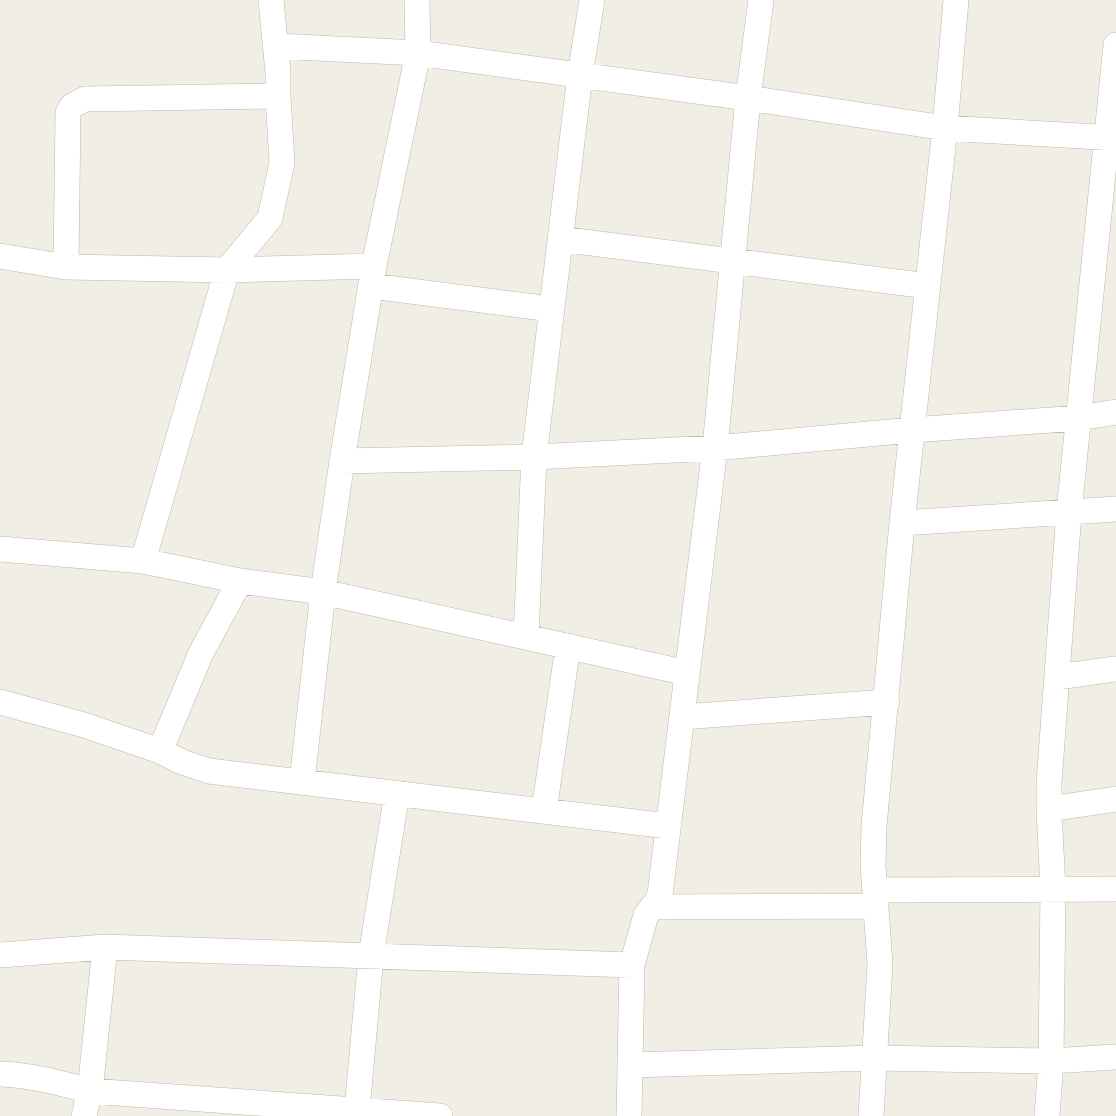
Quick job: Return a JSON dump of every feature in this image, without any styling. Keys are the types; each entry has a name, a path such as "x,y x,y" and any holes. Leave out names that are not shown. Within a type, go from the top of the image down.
{"street":[{"path":"143,561 227,270 270,218 282,164 276,46 271,0"},
{"path":"302,782 323,592 342,461 372,276 418,53 416,0"},
{"path":"526,637 534,457 580,75 592,0"},
{"path":"629,1116 632,964 646,915 660,894 715,448 748,98 761,0"},
{"path":"871,1116 880,965 873,865 874,826 902,523 945,128 956,0"},
{"path":"1046,1116 1051,1061 1053,890 1049,783 1069,512 1112,138 1116,45"},
{"path":"276,46 418,53 748,98 945,128 1112,138"},
{"path":"66,267 68,114 72,106 85,99 278,96"},
{"path":"560,239 928,286"},
{"path":"0,256 66,267 227,270 372,276 552,309"},
{"path":"342,461 534,457 715,448 912,430 1079,418 1116,412"},
{"path":"902,523 1116,509"},
{"path":"0,549 143,561 240,581 323,592 687,673"},
{"path":"160,751 201,653 240,581"},
{"path":"544,811 568,646"},
{"path":"1057,677 1116,669"},
{"path":"0,702 84,725 160,751 182,762 209,771 668,826"},
{"path":"682,717 886,702"},
{"path":"357,1110 371,956 397,793"},
{"path":"1049,809 1116,799"},
{"path":"652,907 1116,889"},
{"path":"84,1116 90,1091 104,947"},
{"path":"0,954 104,947 632,964"},
{"path":"630,1065 874,1058 1051,1061 1116,1057"},
{"path":"0,1074 55,1082 90,1091 274,1110 357,1110 440,1116"}]}
